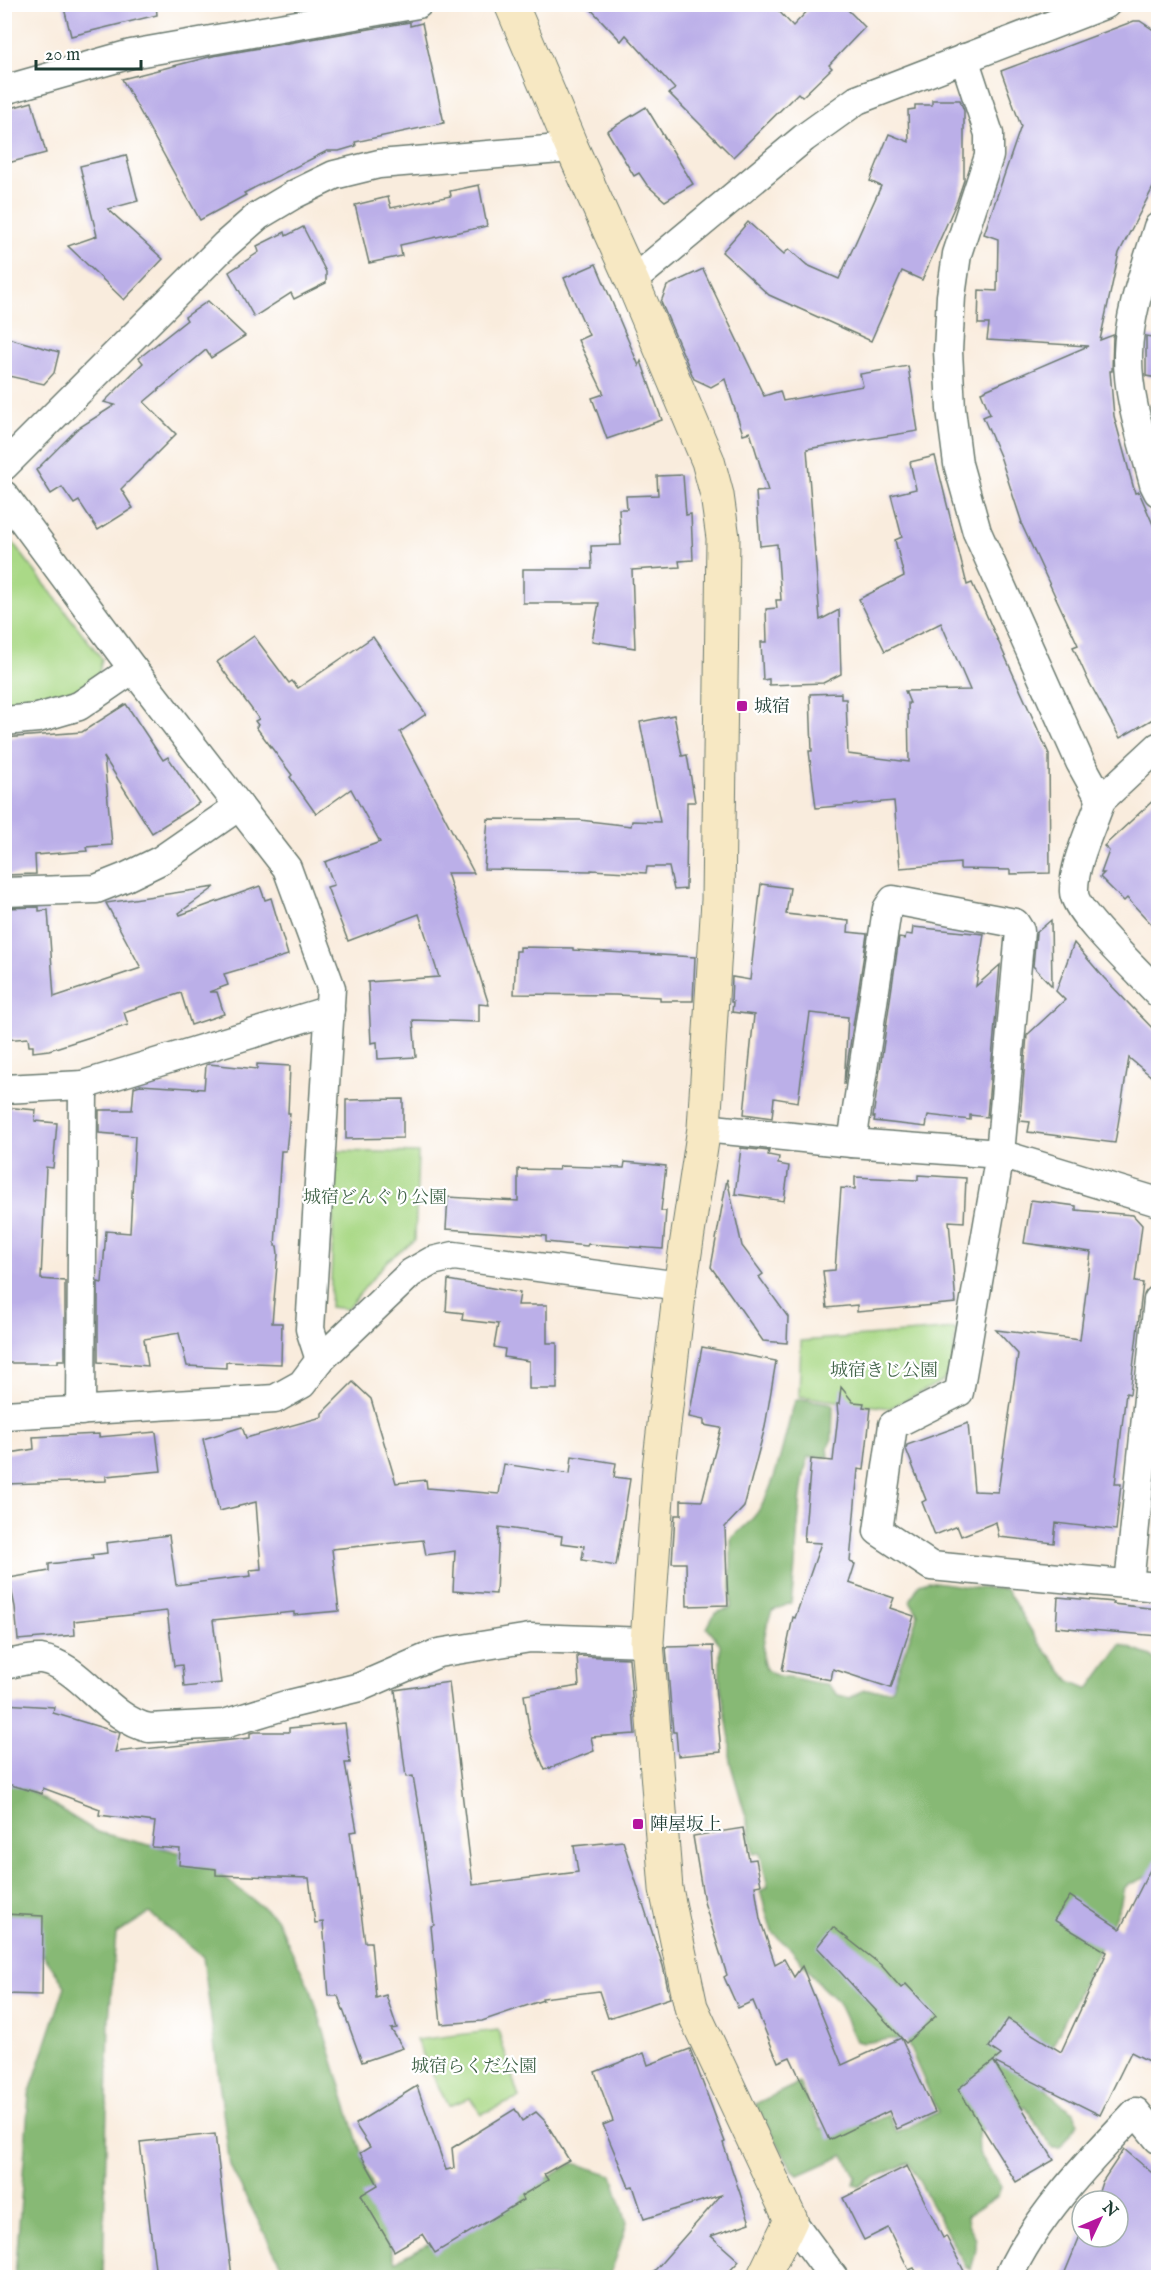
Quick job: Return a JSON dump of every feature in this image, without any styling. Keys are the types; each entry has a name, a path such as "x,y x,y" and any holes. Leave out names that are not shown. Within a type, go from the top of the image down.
{"street":[{"path":"4,90 131,54 418,4"},
{"path":"511,4 572,148 632,280 708,461 717,495 723,538 718,900 704,1128 680,1286 658,1468 647,1642 666,1889 691,2007 791,2220 834,2277"},
{"path":"632,280 804,138 857,100 1067,21 1106,4"},
{"path":"964,58 989,134 989,156 957,254 951,296 948,351 951,409 958,464 977,532 1080,762 1101,800"},
{"path":"4,466 225,245 258,216 295,194 334,175 379,164 572,148"},
{"path":"1158,227 1136,297 1128,353 1133,406 1158,492"},
{"path":"4,495 133,669 287,868 331,988 310,1329 320,1360"},
{"path":"4,721 38,718 79,706 133,669"},
{"path":"1158,747 1101,800 1075,876 1074,895 1083,913 1158,993"},
{"path":"4,892 96,889 161,860 239,806"},
{"path":"852,1143 887,909 893,900 1015,923 1020,931 1000,1154 959,1392 893,1425 878,1531 931,1566 1158,1587"},
{"path":"4,1089 83,1085 330,1010"},
{"path":"81,1411 83,1085"},
{"path":"704,1128 852,1143 1000,1154 1158,1202"},
{"path":"4,1414 275,1399 302,1384 320,1360 411,1273 432,1261 454,1256 680,1286"},
{"path":"1129,1584 1158,1300"},
{"path":"4,1665 38,1659 51,1661 63,1667 112,1709 139,1725 149,1728 224,1724 286,1705 360,1687 438,1653 530,1638 647,1642"},
{"path":"1008,2277 1015,2261 1052,2207 1136,2112 1158,2139"},
{"path":"763,2277 791,2220"}],"green space":[{"path":"4,531 102,659 97,682 51,703 5,708"},
{"name":"城宿どんぐり公園","path":"336,1151 418,1153 415,1240 387,1261 347,1309 330,1307"},
{"name":"城宿きじ公園","path":"956,1329 952,1367 943,1381 890,1408 799,1396 801,1341"},
{"path":"801,1399 833,1405 832,1439 828,1447 829,1457 808,1457 801,1493 791,1603 772,1611 764,1641 764,1665 770,1673 827,1684 838,1695 850,1698 864,1690 891,1690 918,1614 910,1601 919,1584 928,1581 977,1588 1006,1589 1037,1640 1070,1681 1089,1689 1121,1645 1151,1656 1158,1664 1158,1872 1124,1887 1120,1906 1052,2047 1040,2083 1060,2103 1074,2112 1078,2123 1060,2148 1052,2148 1025,2106 978,2133 979,2153 1001,2187 998,2196 967,2216 976,2242 971,2269 966,2267 909,2163 868,2180 860,2186 854,2184 856,2177 844,2155 799,2175 792,2169 755,2104 799,2083 821,2129 863,2110 871,2123 888,2115 897,2133 938,2112 906,2040 890,2039 863,2043 856,2041 838,2002 821,1986 791,1949 772,1932 760,1891 768,1887 760,1853 753,1854 749,1827 730,1762 730,1739 720,1683 720,1644 707,1628 715,1613 731,1608 731,1538 745,1527 760,1508 773,1479 795,1401"},
{"path":"4,1775 97,1832 198,1857 276,1918 312,1993 395,2262 574,2163 612,2175 627,2223 610,2277 287,2277 230,2166 203,1957 149,1913 116,1934 109,2020 103,2277 15,2277 29,2095 65,1986 21,1923 5,1922"},
{"name":"城宿らくだ公園","path":"498,2030 519,2098 481,2114 470,2098 448,2106 416,2040"}],"building":[{"path":"63,4 156,4 157,15 71,36"},
{"path":"586,4 772,4 793,26 814,4 842,4 865,27 829,65 832,68 802,97 798,93 733,157 669,93 675,89 626,35 621,41"},
{"path":"1134,21 1140,21 1158,33 1158,178 1119,253 1100,340 1113,335 1112,371 1110,371 1114,416 1135,493 1139,492 1158,536 1158,716 1120,738 1088,680 1073,647 1078,645 1021,523 1000,456 983,417 990,414 981,392 1088,346 987,340 989,324 978,324 979,290 997,291 998,239 984,234 1021,126 1001,71"},
{"path":"410,22 410,26 422,23 444,123 355,142 356,146 339,151 327,151 244,193 246,195 200,220 122,79 213,56"},
{"path":"932,100 960,100 964,111 964,180 922,280 902,271 871,341 769,295 722,252 748,222 784,254 789,249 807,265 839,279 881,186 870,181 889,134 909,142 908,110 915,109 915,105 932,105"},
{"path":"32,102 46,153 4,164 4,110"},
{"path":"646,107 693,184 665,201 647,185 639,173 634,176 607,131"},
{"path":"126,155 138,201 108,209 163,259 124,300 68,246 97,236 80,166"},
{"path":"479,185 487,226 400,245 402,256 369,263 355,205 388,197 391,208 451,196 450,191"},
{"path":"303,227 326,272 326,283 294,299 291,293 254,317 229,272 259,252 257,246 285,232 286,236"},
{"path":"596,264 639,366 641,361 662,420 607,439 592,398 604,394 578,340 589,335 564,278"},
{"path":"703,269 764,396 780,391 783,401 863,386 860,374 908,366 918,431 807,449 820,620 839,610 841,674 823,683 769,685 769,679 763,680 761,642 767,642 766,609 777,608 776,600 781,600 777,544 760,546 756,492 768,491 750,432 743,434 725,379 711,387 694,379 661,302 667,286"},
{"path":"208,301 245,336 211,358 206,350 144,402 176,434 121,489 133,508 98,530 79,501 74,504 62,487 51,494 36,470 77,429 115,405 104,402 143,363 139,358 187,320 185,317"},
{"path":"1146,336 1158,338 1158,378 1146,376"},
{"path":"4,337 59,352 54,373 44,384 4,375"},
{"path":"935,456 967,585 972,583 1049,754 1050,873 1010,874 1010,870 960,869 960,863 900,868 894,801 816,808 809,751 812,751 810,694 841,693 841,699 846,699 848,754 909,762 908,703 910,703 905,691 970,690 941,623 885,651 859,599 904,576 895,540 902,537 891,495 916,489 910,462"},
{"path":"683,475 686,515 691,514 693,560 679,561 680,567 632,570 635,648 592,641 599,603 523,603 523,569 592,569 591,546 621,545 619,509 627,509 626,496 658,495 657,476"},
{"path":"254,636 289,683 292,681 298,688 373,637 426,714 400,732 474,873 447,873 489,1005 479,1004 479,1022 413,1020 416,1057 378,1059 377,1042 371,1043 368,982 439,977 419,914 348,941 327,887 334,885 325,862 380,842 351,789 316,814 290,777 292,775 256,727 258,725 255,721 259,719 217,662"},
{"path":"126,704 163,760 168,757 199,803 152,833 104,757 112,845 86,847 87,851 35,855 36,874 4,875 4,738 82,732"},
{"path":"674,715 682,756 687,755 695,802 687,802 686,889 674,890 669,867 647,867 646,873 484,869 488,819 580,820 631,826 632,821 660,822 640,722"},
{"path":"1158,796 1158,931 1127,898 1124,901 1100,877 1104,873 1101,873 1109,851 1104,846"},
{"path":"761,884 790,888 786,914 849,921 848,932 867,934 844,1085 848,1017 810,1013 798,1102 774,1098 772,1118 744,1114 754,1015 732,1012 733,1002 731,1002 732,977 750,980"},
{"path":"260,886 265,900 271,898 288,955 224,974 228,985 209,992 217,992 224,1014 191,1025 181,993 124,1012 128,1025 49,1050 33,1052 33,1046 29,1046 28,1038 4,1040 4,908 39,907 39,911 48,910 54,997 141,968 106,903 215,887 179,913 180,915"},
{"path":"1051,920 1052,986 1033,966 1036,933"},
{"path":"913,927 984,934 976,986 1000,965 987,1117 970,1115 970,1120 928,1115 926,1127 874,1121 899,938 905,939 906,934 912,935"},
{"path":"1074,943 1158,1034 1158,1082 1129,1058 1115,1143 1028,1132 1030,1122 1020,1121 1027,1035 1065,1000 1056,991"},
{"path":"520,947 573,948 573,950 695,957 693,1001 660,1001 660,997 615,995 514,994 516,951 520,951"},
{"path":"257,1064 290,1066 288,1113 290,1113 286,1151 281,1151 275,1246 277,1246 278,1254 272,1323 282,1323 281,1364 226,1362 226,1368 187,1366 179,1333 144,1339 148,1366 98,1362 98,1282 102,1283 106,1231 130,1233 135,1136 99,1133 99,1110 132,1110 134,1087 140,1085 204,1089 206,1065 257,1069"},
{"path":"403,1099 403,1138 346,1139 346,1100"},
{"path":"4,1107 36,1110 35,1121 57,1123 53,1168 46,1167 41,1279 65,1281 65,1360 58,1360 58,1363 4,1363"},
{"path":"741,1148 769,1151 768,1155 779,1157 778,1164 789,1166 784,1201 735,1194"},
{"path":"625,1162 666,1166 661,1211 666,1211 663,1249 588,1244 587,1246 546,1242 546,1236 446,1229 448,1197 518,1201 518,1169 559,1170 560,1166 624,1168"},
{"path":"918,1175 966,1178 964,1222 949,1221 956,1303 857,1312 857,1305 827,1308 823,1271 835,1270 841,1188 855,1189 855,1177 918,1180"},
{"path":"727,1179 742,1246 763,1274 759,1277 788,1317 787,1343 763,1341 711,1267"},
{"path":"1031,1200 1076,1206 1076,1210 1133,1215 1142,1225 1135,1282 1143,1283 1130,1394 1126,1393 1115,1484 1121,1484 1116,1530 1056,1523 1054,1543 999,1537 996,1522 961,1536 957,1526 935,1535 922,1502 926,1500 906,1449 907,1445 968,1423 974,1491 998,1492 1018,1354 996,1330 1080,1340 1091,1252 1024,1243"},
{"path":"448,1280 520,1293 518,1305 547,1305 547,1343 557,1343 557,1389 529,1389 529,1361 504,1357 505,1349 494,1347 498,1324 462,1320 463,1313 446,1311"},
{"path":"702,1347 776,1361 765,1427 744,1507 725,1527 728,1605 687,1606 686,1563 672,1563 675,1515 681,1515 681,1500 702,1501 721,1428 704,1425 704,1420 689,1417"},
{"path":"353,1382 371,1399 396,1483 426,1480 427,1488 499,1494 504,1464 570,1474 572,1456 616,1463 614,1477 630,1479 616,1566 582,1560 584,1546 561,1543 562,1536 499,1527 496,1594 453,1591 455,1551 426,1555 423,1540 332,1549 339,1611 294,1615 294,1612 213,1620 221,1683 184,1687 182,1665 174,1666 167,1611 74,1621 75,1635 18,1640 9,1578 49,1571 49,1564 93,1559 92,1555 107,1553 106,1543 169,1535 176,1585 251,1576 250,1570 261,1569 256,1502 219,1511 203,1439 242,1427 246,1438 322,1417 322,1413"},
{"path":"841,1387 853,1402 864,1403 863,1407 871,1408 864,1470 858,1469 850,1562 855,1564 849,1583 894,1598 890,1608 914,1616 891,1688 833,1669 831,1680 782,1670 793,1617 795,1618 821,1543 804,1542 811,1459 833,1461 837,1404 839,1404"},
{"path":"156,1432 161,1471 106,1476 106,1481 4,1484 4,1454 34,1449 33,1437 99,1434 99,1437"},
{"path":"1058,1597 1158,1609 1158,1636 1056,1627"},
{"path":"713,1646 721,1752 678,1756 676,1732 673,1732 666,1647"},
{"path":"577,1656 629,1658 635,1734 591,1737 594,1751 545,1770 530,1734 524,1695 579,1686"},
{"path":"449,1682 473,1885 578,1872 574,1846 623,1841 663,1966 670,1998 608,2018 599,1991 542,1998 543,2000 482,2021 441,2024 431,1926 434,1925 420,1817 413,1776 406,1777 395,1690"},
{"path":"4,1704 54,1707 53,1713 120,1733 115,1752 250,1738 250,1733 255,1732 289,1732 289,1728 345,1723 350,1763 345,1763 357,1831 350,1832 365,1942 371,1942 376,1998 386,1995 397,2028 391,2029 403,2048 362,2062 338,1996 329,1996 323,1922 315,1923 309,1878 216,1875 216,1869 179,1865 180,1849 152,1847 155,1822 99,1815 100,1809 43,1788 42,1794 4,1783"},
{"path":"743,1828 749,1860 756,1859 761,1885 755,1886 760,1919 775,1964 784,1959 794,1977 802,1966 842,2065 901,2038 935,2112 897,2129 889,2111 829,2140 790,2057 778,2062 753,2001 738,2008 724,1977 727,1975 704,1902 693,1836"},
{"path":"1158,1854 1158,2066 1131,2052 1100,2115 994,2062 1054,2160 1016,2182 958,2089 1001,2055 989,2047 1008,2019 1061,2052 1107,1952 1054,1920 1070,1896 1120,1929"},
{"path":"4,1914 43,1916 42,1995 4,1994"},
{"path":"833,1927 881,1965 901,1988 906,1984 936,2016 906,2043 817,1947"},
{"path":"690,2049 725,2142 723,2143 750,2223 711,2236 739,2261 724,2277 649,2277 721,2195 644,2219 633,2186 629,2187 603,2125 613,2121 595,2072 644,2053 648,2065"},
{"path":"417,2086 446,2170 454,2168 452,2148 515,2109 522,2121 536,2112 545,2121 569,2160 544,2174 548,2180 521,2196 523,2200 435,2253 423,2234 394,2251 361,2195 378,2185 360,2153 370,2147 355,2124"},
{"path":"215,2134 232,2277 156,2277 140,2142"},
{"path":"1124,2149 1158,2178 1158,2277 1063,2277 1075,2249 1130,2249 1130,2189 1100,2189"},
{"path":"907,2166 943,2238 946,2236 967,2277 919,2277 914,2268 909,2270 888,2228 864,2240 843,2198"}],"place":[{"name":"城宿","path":"742,706"},
{"name":"陣屋坂上","path":"638,1824"}]}
